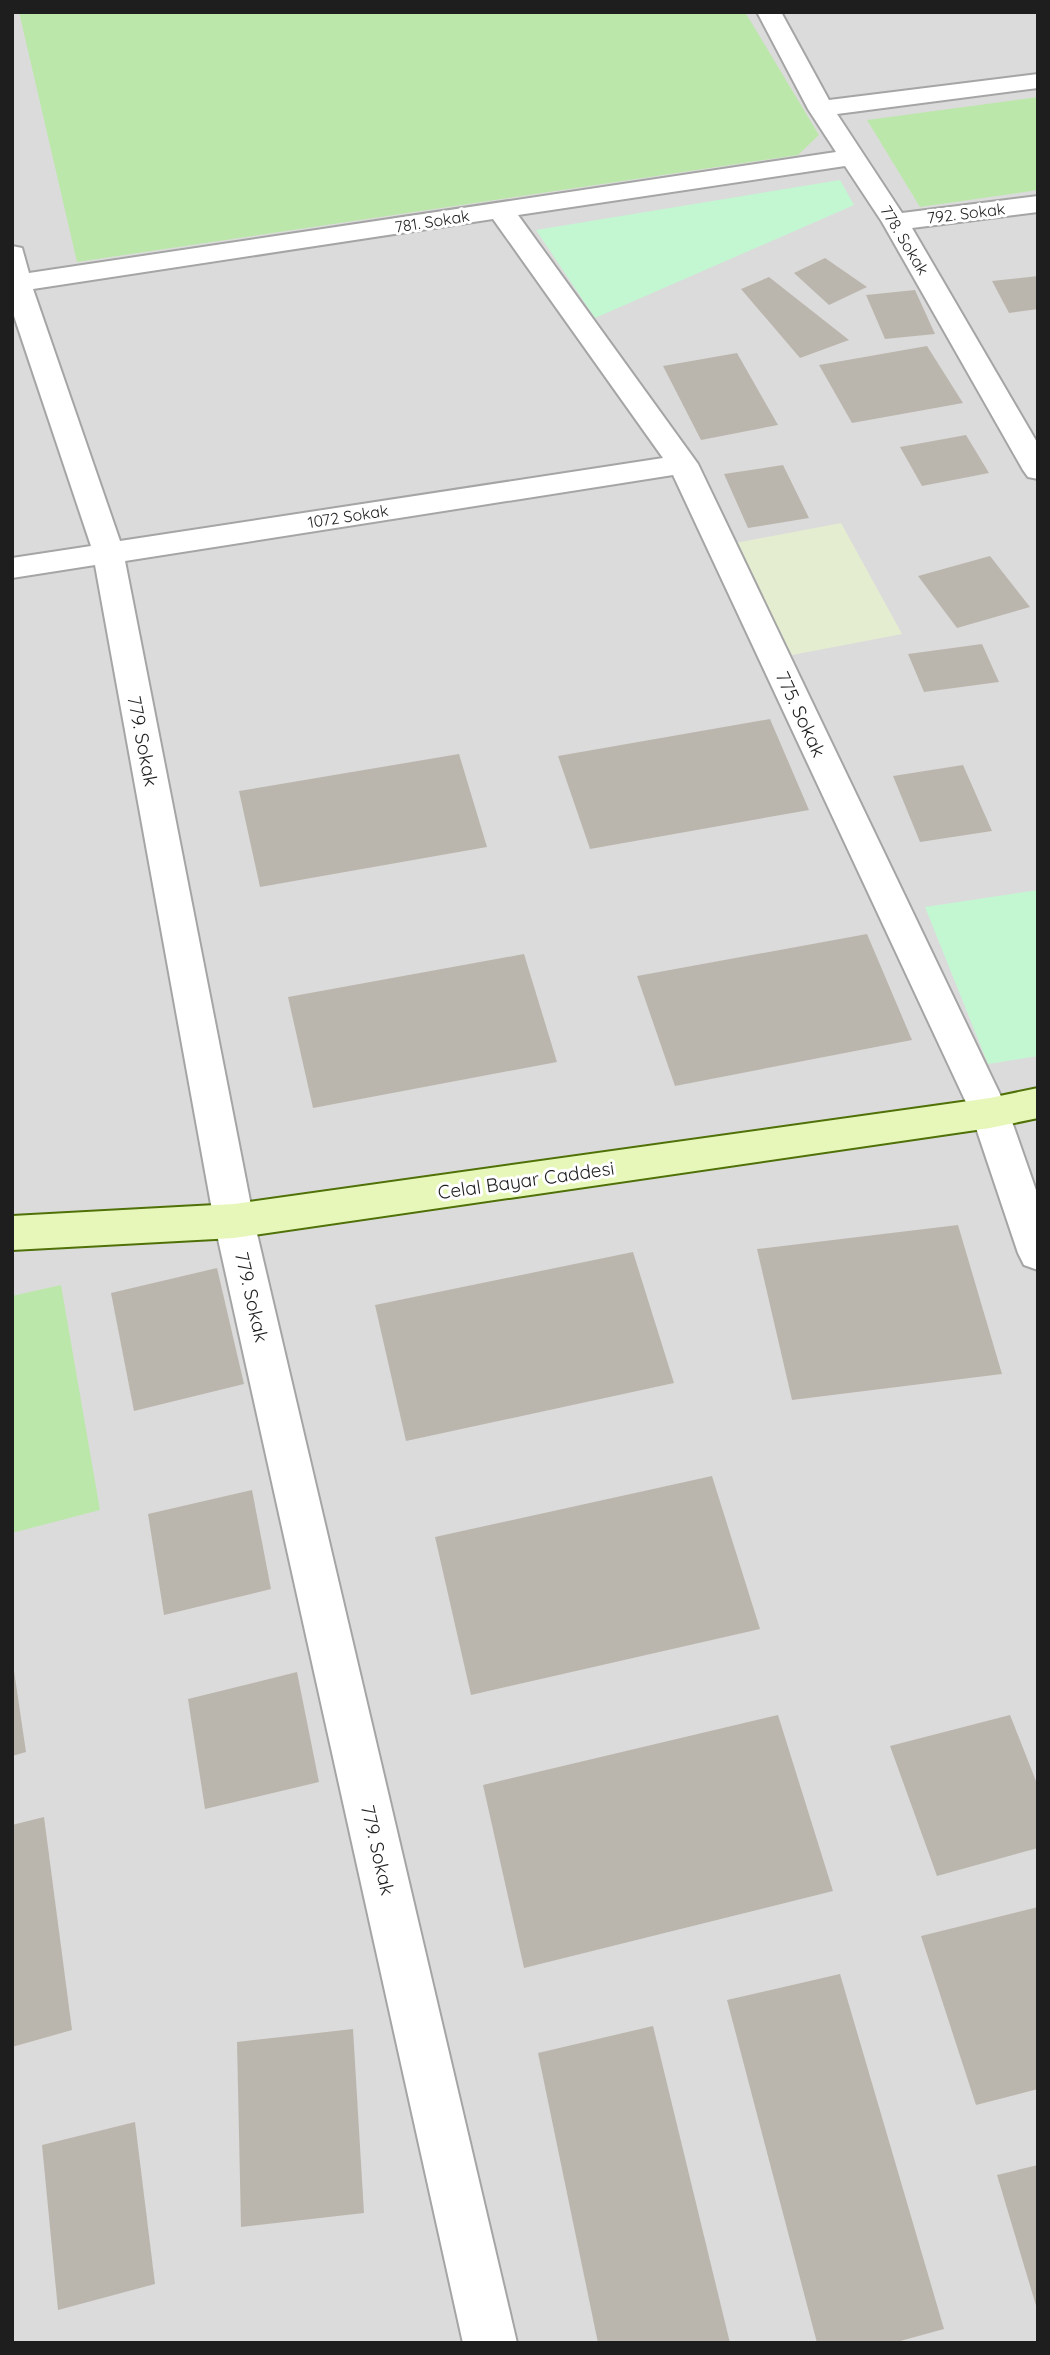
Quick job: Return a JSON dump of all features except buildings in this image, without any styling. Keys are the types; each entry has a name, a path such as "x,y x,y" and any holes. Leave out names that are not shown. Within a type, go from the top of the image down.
{"street":[{"name":"778. Sokak","path":"769,12 821,109 895,222 1038,470"},
{"path":"821,109 1038,82"},
{"name":"781. Sokak","path":"14,274 501,211 852,157"},
{"name":"792. Sokak","path":"895,222 1038,204"},
{"name":"775. Sokak","path":"501,211 683,464 990,1114 1038,1252"},
{"name":"779. Sokak","path":"14,274 108,552 234,1221 490,2343"},
{"name":"1072 Sokak","path":"12,568 683,464"},
{"name":"Celal Bayar Caddesi","path":"12,1233 234,1221 990,1114 1038,1103"}],"shaded area":[{"path":"12,12 1038,12 1038,2343 12,2343"}],"green space":[{"path":"19,12 745,12 819,135 798,155 77,262"},
{"path":"1038,97 1038,190 920,207 867,120"},
{"path":"840,180 854,205 595,318 536,230"},
{"path":"841,523 902,634 792,655 735,543"},
{"path":"1038,890 1038,1056 988,1064 925,907"},
{"path":"61,1285 100,1510 12,1533 12,1296"}]}
